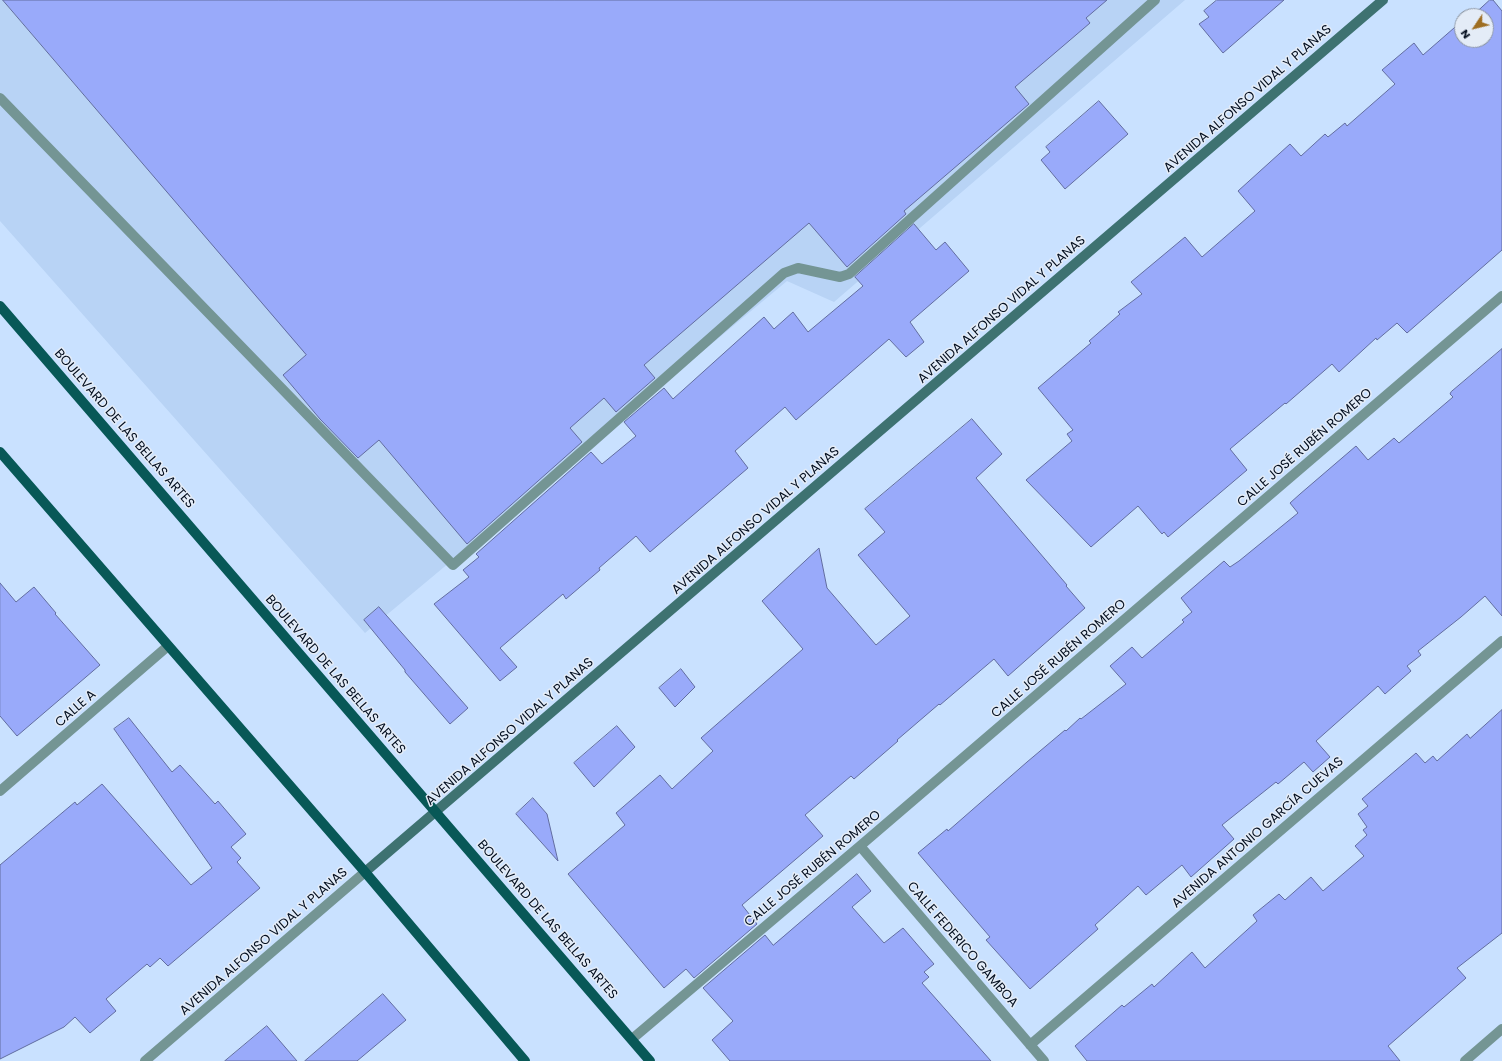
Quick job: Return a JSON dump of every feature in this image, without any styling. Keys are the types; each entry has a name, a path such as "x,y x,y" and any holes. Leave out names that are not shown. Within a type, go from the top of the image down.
{"main road":[{"name":"AVENIDA ALFONSO VIDAL Y PLANAS","path":"365,872 1383,0"},
{"name":"BOULEVARD DE LAS BELLAS ARTES","path":"0,306 650,1061"},
{"path":"0,452 365,872 525,1061"}],"street":[{"path":"0,98 453,565 784,273 798,268 840,276 849,274 1155,0"},
{"name":"CALLE JOSÉ RUBÉN ROMERO","path":"632,1040 1502,296"},
{"name":"AVENIDA ANTONIO GARCÍA CUEVAS","path":"1030,1045 1502,641"},
{"name":"CALLE A","path":"0,791 168,646"},
{"name":"CALLE FEDERICO GAMBOA","path":"860,846 1044,1061"},
{"name":"AVENIDA ALFONSO VIDAL Y PLANAS","path":"145,1061 365,872"},
{"path":"1465,1061 1502,1029"}],"shaded area":[{"path":"0,0 1185,0 834,302 787,281 365,633 0,221"}],"building":[{"path":"3,0 1107,0 1086,18 1090,23 1015,87 1029,104 904,211 906,214 847,267 809,223 644,365 655,378 616,412 604,398 570,428 582,442 467,544 379,440 358,458 320,419 283,375 306,355"},
{"path":"1217,0 1284,0 1223,53 1199,24 1209,17 1204,11"},
{"path":"1490,0 1493,0 1502,11 1502,250 1407,333 1397,323 1377,340 1376,338 1339,372 1332,364 1286,404 1285,403 1230,449 1247,470 1168,537 1164,532 1162,534 1138,506 1091,547 1026,480 1072,441 1067,434 1073,430 1038,388 1091,343 1089,341 1120,314 1118,312 1142,294 1131,282 1185,237 1202,257 1255,211 1238,191 1290,144 1301,156 1325,134 1328,137 1345,123 1347,126 1395,84 1382,70 1414,43 1423,55 1454,28 1454,48 1494,48 1494,8 1481,8"},
{"path":"1099,101 1128,134 1065,189 1041,160 1050,152 1046,147"},
{"path":"914,224 936,250 945,242 969,271 910,322 924,342 906,357 889,339 796,420 785,407 735,451 748,468 650,552 636,536 566,599 563,594 500,648 517,667 500,681 434,604 469,577 463,570 479,557 476,554 591,452 602,464 636,436 624,422 664,388 673,399 764,317 774,329 793,312 808,332 863,286 855,277"},
{"path":"1502,349 1502,616 1485,596 1418,651 1421,655 1407,666 1411,671 1385,694 1378,686 1316,741 1330,757 1313,772 1304,762 1278,784 1276,782 1222,825 1234,839 1191,877 1182,865 1146,895 1138,886 1095,925 1098,929 1030,989 986,940 990,937 918,853 947,829 948,831 1065,730 1066,731 1080,718 1081,719 1126,684 1110,666 1132,647 1142,658 1184,622 1182,620 1192,612 1181,598 1224,561 1230,567 1298,513 1290,503 1300,494 1356,446 1368,460 1394,438 1399,443 1453,397 1450,394 1451,392"},
{"path":"972,419 1002,454 976,478 1085,608 1008,676 994,659 897,740 898,741 854,779 851,776 805,815 823,836 742,905 757,924 694,978 686,969 664,988 568,874 625,825 616,813 660,775 672,789 713,751 701,738 803,649 762,601 819,548 827,588 876,645 910,616 858,555 885,532 865,509"},
{"path":"0,583 16,602 34,587 56,613 55,614 100,665 17,736 0,716"},
{"path":"379,607 468,708 450,724 405,672 405,670 364,620"},
{"path":"681,669 695,687 675,707 659,688"},
{"path":"1502,710 1502,933 1457,968 1466,978 1388,1046 1400,1061 1087,1061 1075,1046 1122,1005 1124,1007 1152,984 1154,987 1192,952 1205,968 1257,921 1253,915 1279,894 1285,900 1311,877 1323,891 1364,856 1355,846 1367,835 1363,830 1367,827 1358,814 1368,806 1362,799 1416,753 1425,763 1433,756 1437,761 1467,734 1470,738"},
{"path":"129,718 172,772 180,765 215,804 218,801 246,834 231,847 241,858 237,862 260,888 168,966 160,958 150,967 147,964 106,999 116,1011 90,1033 75,1017 64,1027 0,1059 0,865 75,802 77,805 102,784 191,885 212,868 114,729"},
{"path":"617,726 635,747 594,787 574,763"},
{"path":"533,798 547,814 558,861 516,814"},
{"path":"857,874 871,891 852,907 884,943 903,928 934,964 924,972 929,977 922,983 991,1061 730,1061 712,1040 733,1021 703,988 765,935 773,945"},
{"path":"383,994 406,1020 357,1061 305,1061"},
{"path":"267,1026 297,1061 225,1061"}]}
